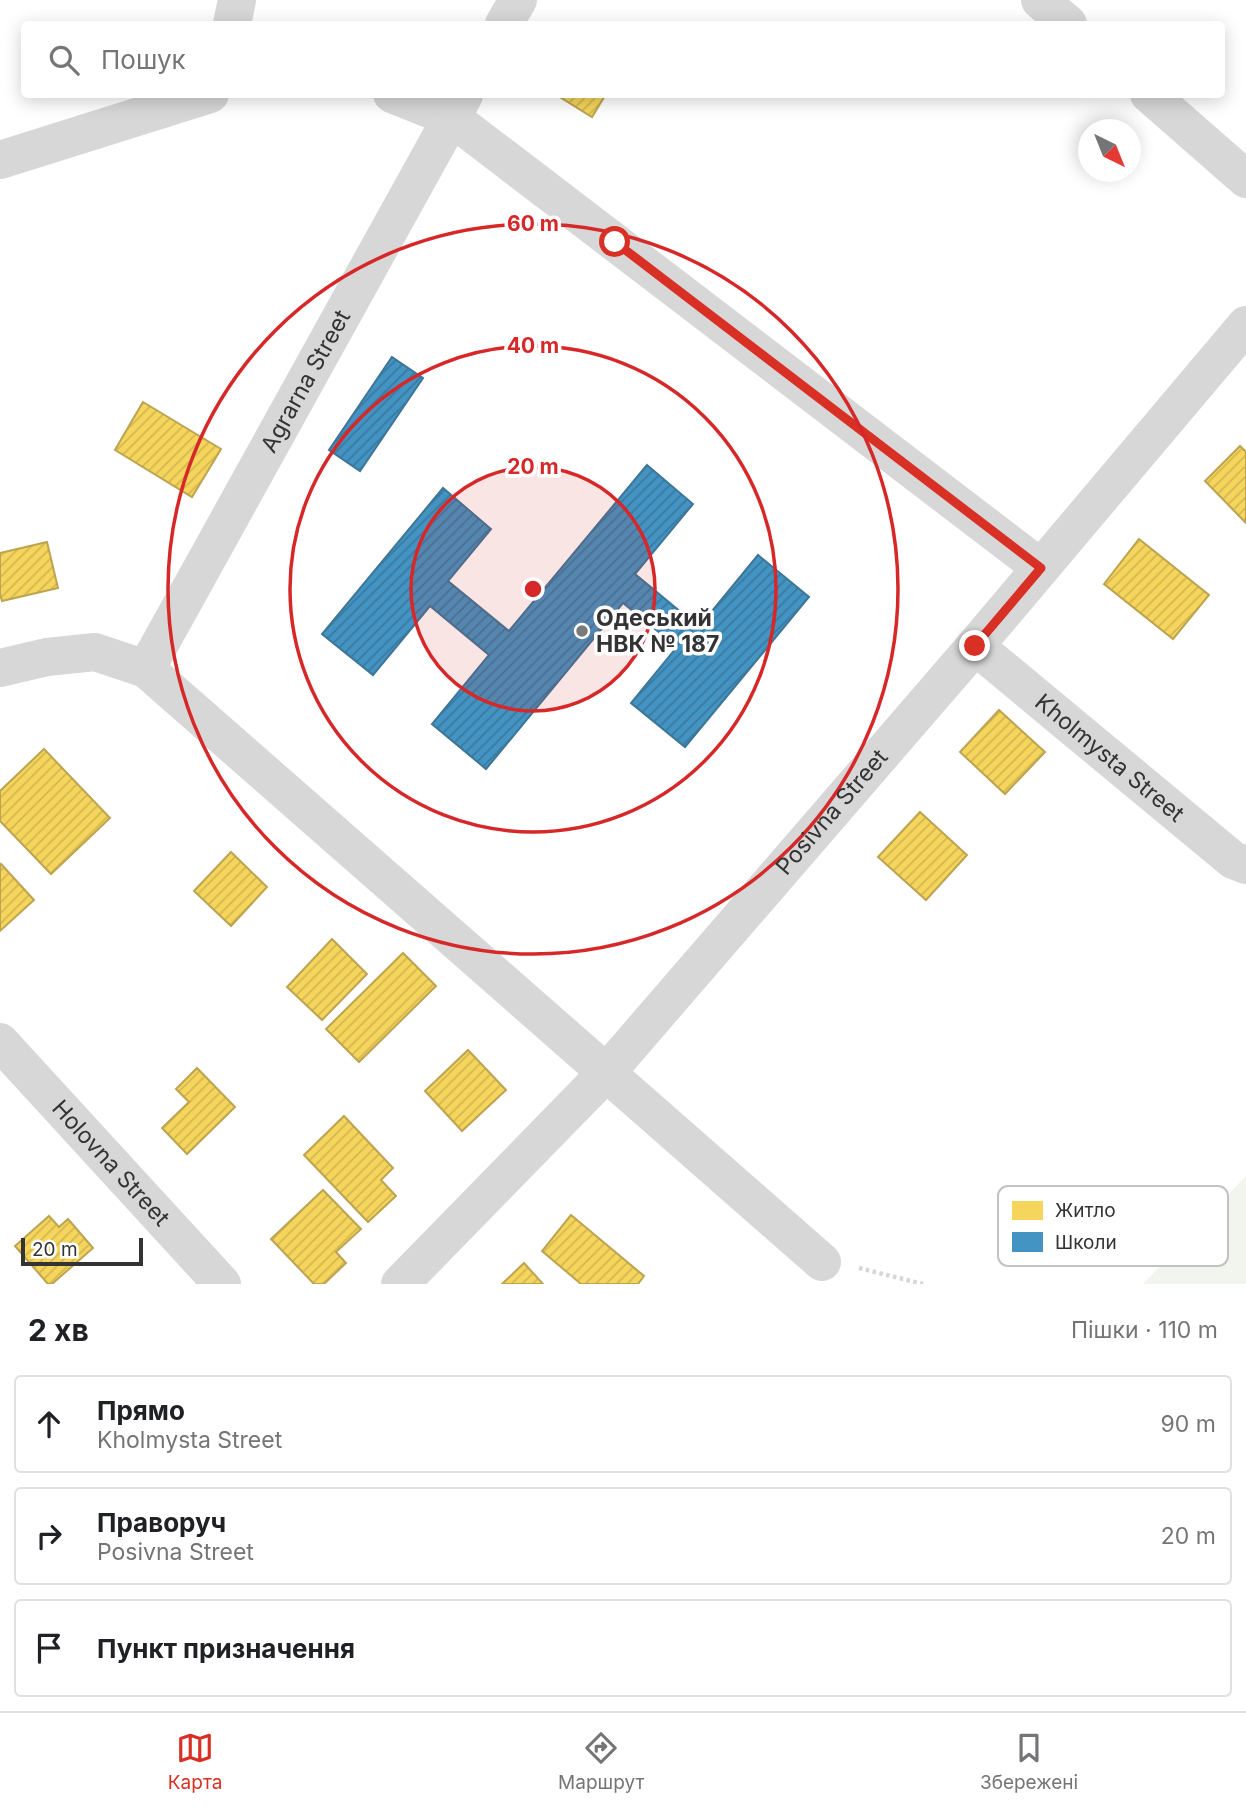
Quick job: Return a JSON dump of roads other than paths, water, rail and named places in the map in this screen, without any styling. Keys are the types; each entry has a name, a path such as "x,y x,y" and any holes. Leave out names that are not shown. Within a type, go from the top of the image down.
{"street":[{"path":"233,21 237,0"},
{"path":"506,21 517,0"},
{"path":"1040,0 1064,21"},
{"path":"0,160 197,98"},
{"path":"414,98 458,106 1041,568"},
{"path":"1154,98 1246,179"},
{"name":"Agrarna Street","path":"146,669 458,106"},
{"name":"Posivna Street","path":"400,1284 607,1072 975,646 1246,325"},
{"name":"Kholmysta Street","path":"975,646 1233,860 1246,865"},
{"path":"0,668 47,657 96,652 146,669 822,1262"},
{"name":"Holovna Street","path":"0,1042 222,1284"}],"place":[{"name":"Одеський НВК № 187","path":"582,631"}]}
